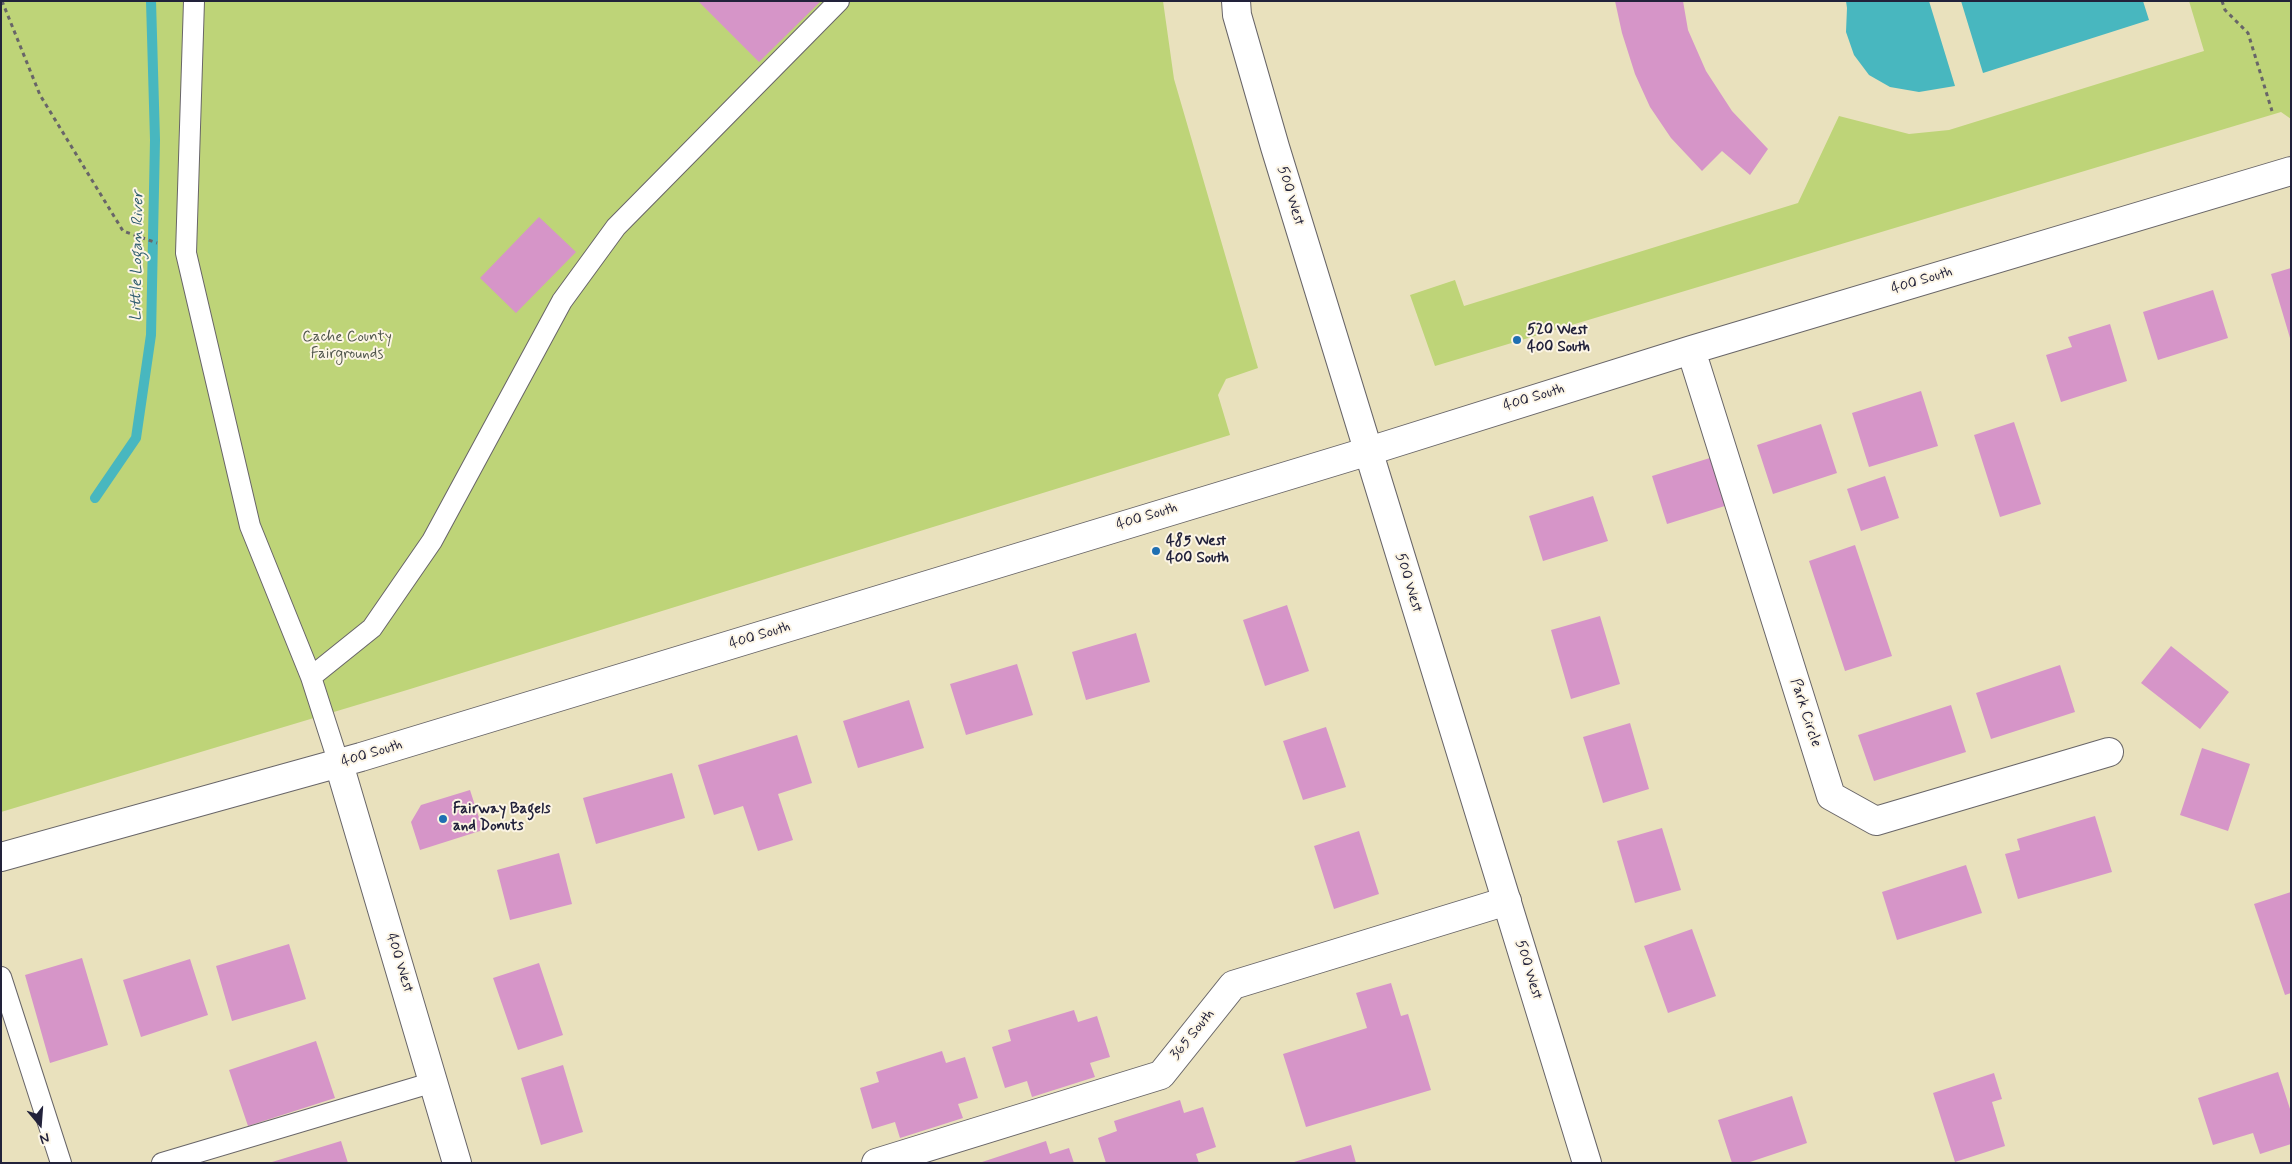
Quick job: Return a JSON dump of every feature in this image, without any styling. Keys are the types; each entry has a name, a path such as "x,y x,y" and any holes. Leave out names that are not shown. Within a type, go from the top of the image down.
{"street":[{"name":"500 West","path":"1236,1 1238,15 1275,147 1587,1163"},
{"name":"400 South","path":"1,858 339,764 1369,451 1691,350 2291,171"},
{"name":"Park Circle","path":"1691,350 1831,796 1876,822 2108,752"},
{"name":"400 West","path":"339,764 457,1163"},
{"name":"365 South","path":"876,1163 1161,1075 1233,986 1507,901"}],"lane":[{"path":"194,1 186,253 250,526 311,677 339,764"},
{"path":"311,677 372,628 432,541 562,301 616,227 839,1"},
{"path":"1,976 61,1163"},
{"path":"162,1163 434,1082"}],"path":[{"path":"2,1 40,95 123,231 186,253"},
{"path":"2222,1 2225,10 2248,33 2272,111"}],"green space":[{"name":"Cache County Fairgrounds","path":"1,1 1163,1 1174,79 1258,368 1226,379 1218,395 1230,435 407,690 1,812"},
{"path":"2189,1 2291,1 2291,119 2281,112 1435,366 1410,295 1455,280 1464,306 1798,203 1839,116 1909,134 1949,130 2204,51"}],"water":[{"path":"1846,1 1929,1 1955,86 1919,92 1890,87 1869,75 1854,55 1846,32"},
{"path":"1961,1 2143,1 2149,20 1983,73"}],"building":[{"path":"698,1 821,1 759,62"},
{"path":"1615,1 1683,1 1688,30 1706,71 1732,111 1768,149 1750,175 1722,151 1702,171 1671,138 1650,107 1635,74 1622,33"},
{"path":"539,217 576,252 516,313 480,278"},
{"path":"2291,268 2291,338 2290,338 2271,274"},
{"path":"2213,290 2228,338 2158,360 2143,312"},
{"path":"2110,324 2127,381 2061,402 2046,355 2072,347 2068,337"},
{"path":"1921,391 1938,446 1869,467 1852,413"},
{"path":"2014,422 2041,504 2000,517 1974,435"},
{"path":"1821,424 1837,473 1773,494 1757,445"},
{"path":"1713,457 1728,505 1667,524 1652,476"},
{"path":"1885,476 1899,518 1861,531 1847,489"},
{"path":"1593,496 1608,541 1543,561 1529,516"},
{"path":"1855,545 1892,656 1845,671 1809,561"},
{"path":"1287,605 1309,671 1265,686 1243,620"},
{"path":"1600,616 1620,684 1571,699 1551,630"},
{"path":"1136,633 1150,682 1086,700 1072,652"},
{"path":"2171,646 2229,692 2200,729 2141,683"},
{"path":"1017,664 1033,715 966,735 950,684"},
{"path":"2060,665 2075,712 1991,739 1976,693"},
{"path":"909,700 924,748 858,768 843,721"},
{"path":"1951,705 1966,752 1874,781 1858,735"},
{"path":"1630,723 1649,789 1603,803 1583,737"},
{"path":"1326,727 1346,787 1303,800 1283,741"},
{"path":"797,735 812,783 778,794 793,840 758,851 743,806 714,815 698,765"},
{"path":"2202,748 2250,764 2228,831 2180,815"},
{"path":"672,773 685,818 596,844 583,798"},
{"path":"470,790 483,830 420,850 411,822 421,805"},
{"path":"2095,816 2112,872 2018,899 2005,854 2020,850 2017,839"},
{"path":"1662,828 1681,890 1635,903 1617,841"},
{"path":"1359,831 1379,894 1334,909 1314,846"},
{"path":"559,853 572,904 510,920 497,870"},
{"path":"1966,865 1982,913 1897,940 1882,892"},
{"path":"2291,892 2291,993 2285,995 2254,904"},
{"path":"1692,929 1716,996 1668,1013 1644,946"},
{"path":"289,944 306,999 232,1021 216,966"},
{"path":"82,958 108,1045 50,1063 25,975"},
{"path":"190,959 208,1015 141,1037 123,980"},
{"path":"539,963 563,1035 518,1050 493,978"},
{"path":"1391,983 1401,1016 1408,1014 1431,1090 1306,1127 1283,1054 1367,1028 1356,993"},
{"path":"1074,1010 1078,1022 1097,1016 1110,1057 1090,1063 1095,1077 1032,1097 1027,1081 1005,1088 992,1047 1011,1041 1008,1030"},
{"path":"316,1041 335,1098 248,1126 229,1070"},
{"path":"942,1051 946,1063 965,1057 978,1098 958,1104 963,1118 900,1138 895,1122 872,1129 860,1088 879,1082 876,1072"},
{"path":"563,1065 583,1132 541,1145 521,1078"},
{"path":"2278,1072 2291,1112 2291,1144 2260,1154 2253,1133 2213,1145 2198,1098"},
{"path":"1994,1073 2002,1099 1992,1102 2005,1146 1955,1162 1933,1093"},
{"path":"1792,1096 1807,1143 1747,1163 1732,1163 1718,1120"},
{"path":"1180,1100 1184,1113 1203,1107 1216,1147 1196,1154 1199,1163 1106,1163 1098,1138 1117,1131 1114,1121"},
{"path":"341,1141 348,1163 272,1163 272,1162"},
{"path":"1046,1141 1050,1154 1069,1148 1074,1163 979,1163"},
{"path":"1351,1145 1356,1163 1294,1163 1294,1162"}],"waterway":[{"name":"Little Logan River","path":"95,498 136,438 151,335 155,140 151,1"}],"place":[{"name":"520 West 400 South","path":"1517,340"},
{"name":"485 West 400 South","path":"1156,551"},
{"name":"Fairway Bagels and Donuts","path":"443,819"}]}
